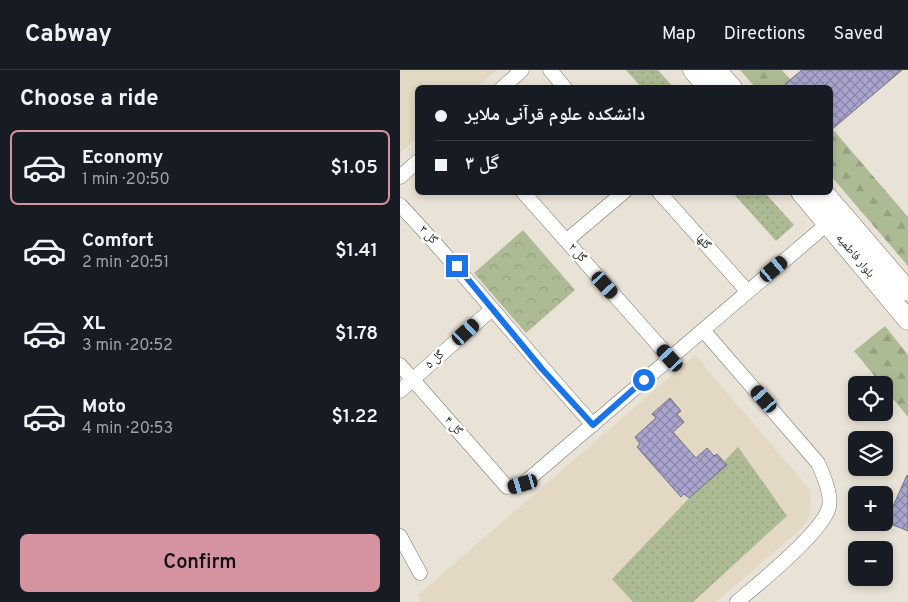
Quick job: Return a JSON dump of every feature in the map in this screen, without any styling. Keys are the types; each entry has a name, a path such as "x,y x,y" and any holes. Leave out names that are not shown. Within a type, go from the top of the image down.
{"main road":[{"path":"716,70 729,85"},
{"path":"695,71 707,85"},
{"name":"بلوار فاطمیه","path":"805,195 834,218 908,291"},
{"name":"بلوار فاطمیه","path":"825,195 834,218 908,320"}],"street":[{"path":"505,85 522,70"},
{"path":"550,70 562,85"},
{"path":"400,177 415,164"},
{"name":"گل ۲","path":"526,195 670,358"},
{"path":"566,241 620,195"},
{"name":"گلها","path":"662,195 748,292"},
{"name":"گل ۳","path":"400,205 457,266 593,425"},
{"path":"593,425 834,218"},
{"name":"گل ۵","path":"400,391 492,309"},
{"path":"703,330 818,463 826,479 829,508 815,529 737,602"},
{"name":"گل ۴","path":"400,365 507,487 523,484 593,425"},
{"path":"400,536 420,573"}],"shaded area":[{"path":"400,70 497,70 479,85 415,85 415,140 400,153"},
{"path":"695,355 810,490 811,505 809,517 802,528 716,602 421,602 418,595"}],"green space":[{"path":"626,70 658,70 671,85 639,85"},
{"path":"740,70 782,70 795,85 753,85"},
{"path":"833,130 908,217 908,266 833,178"},
{"path":"735,195 767,195 794,225 776,241"},
{"path":"523,230 575,290 526,333 474,273"},
{"path":"885,326 908,355 908,417 893,399 893,376 874,376 854,351"},
{"path":"738,447 787,516 693,602 633,602 612,579"}],"building":[{"path":"802,70 902,70 833,128 833,85 785,84"},
{"path":"670,398 681,411 677,414 684,422 673,432 696,458 707,448 714,456 717,454 727,465 689,498 684,494 681,497 637,447 640,444 635,437 656,418 652,414"},
{"path":"907,475 908,531 893,525 893,506"}],"route":[{"path":"457,266 542,369 593,425 644,380"}]}
